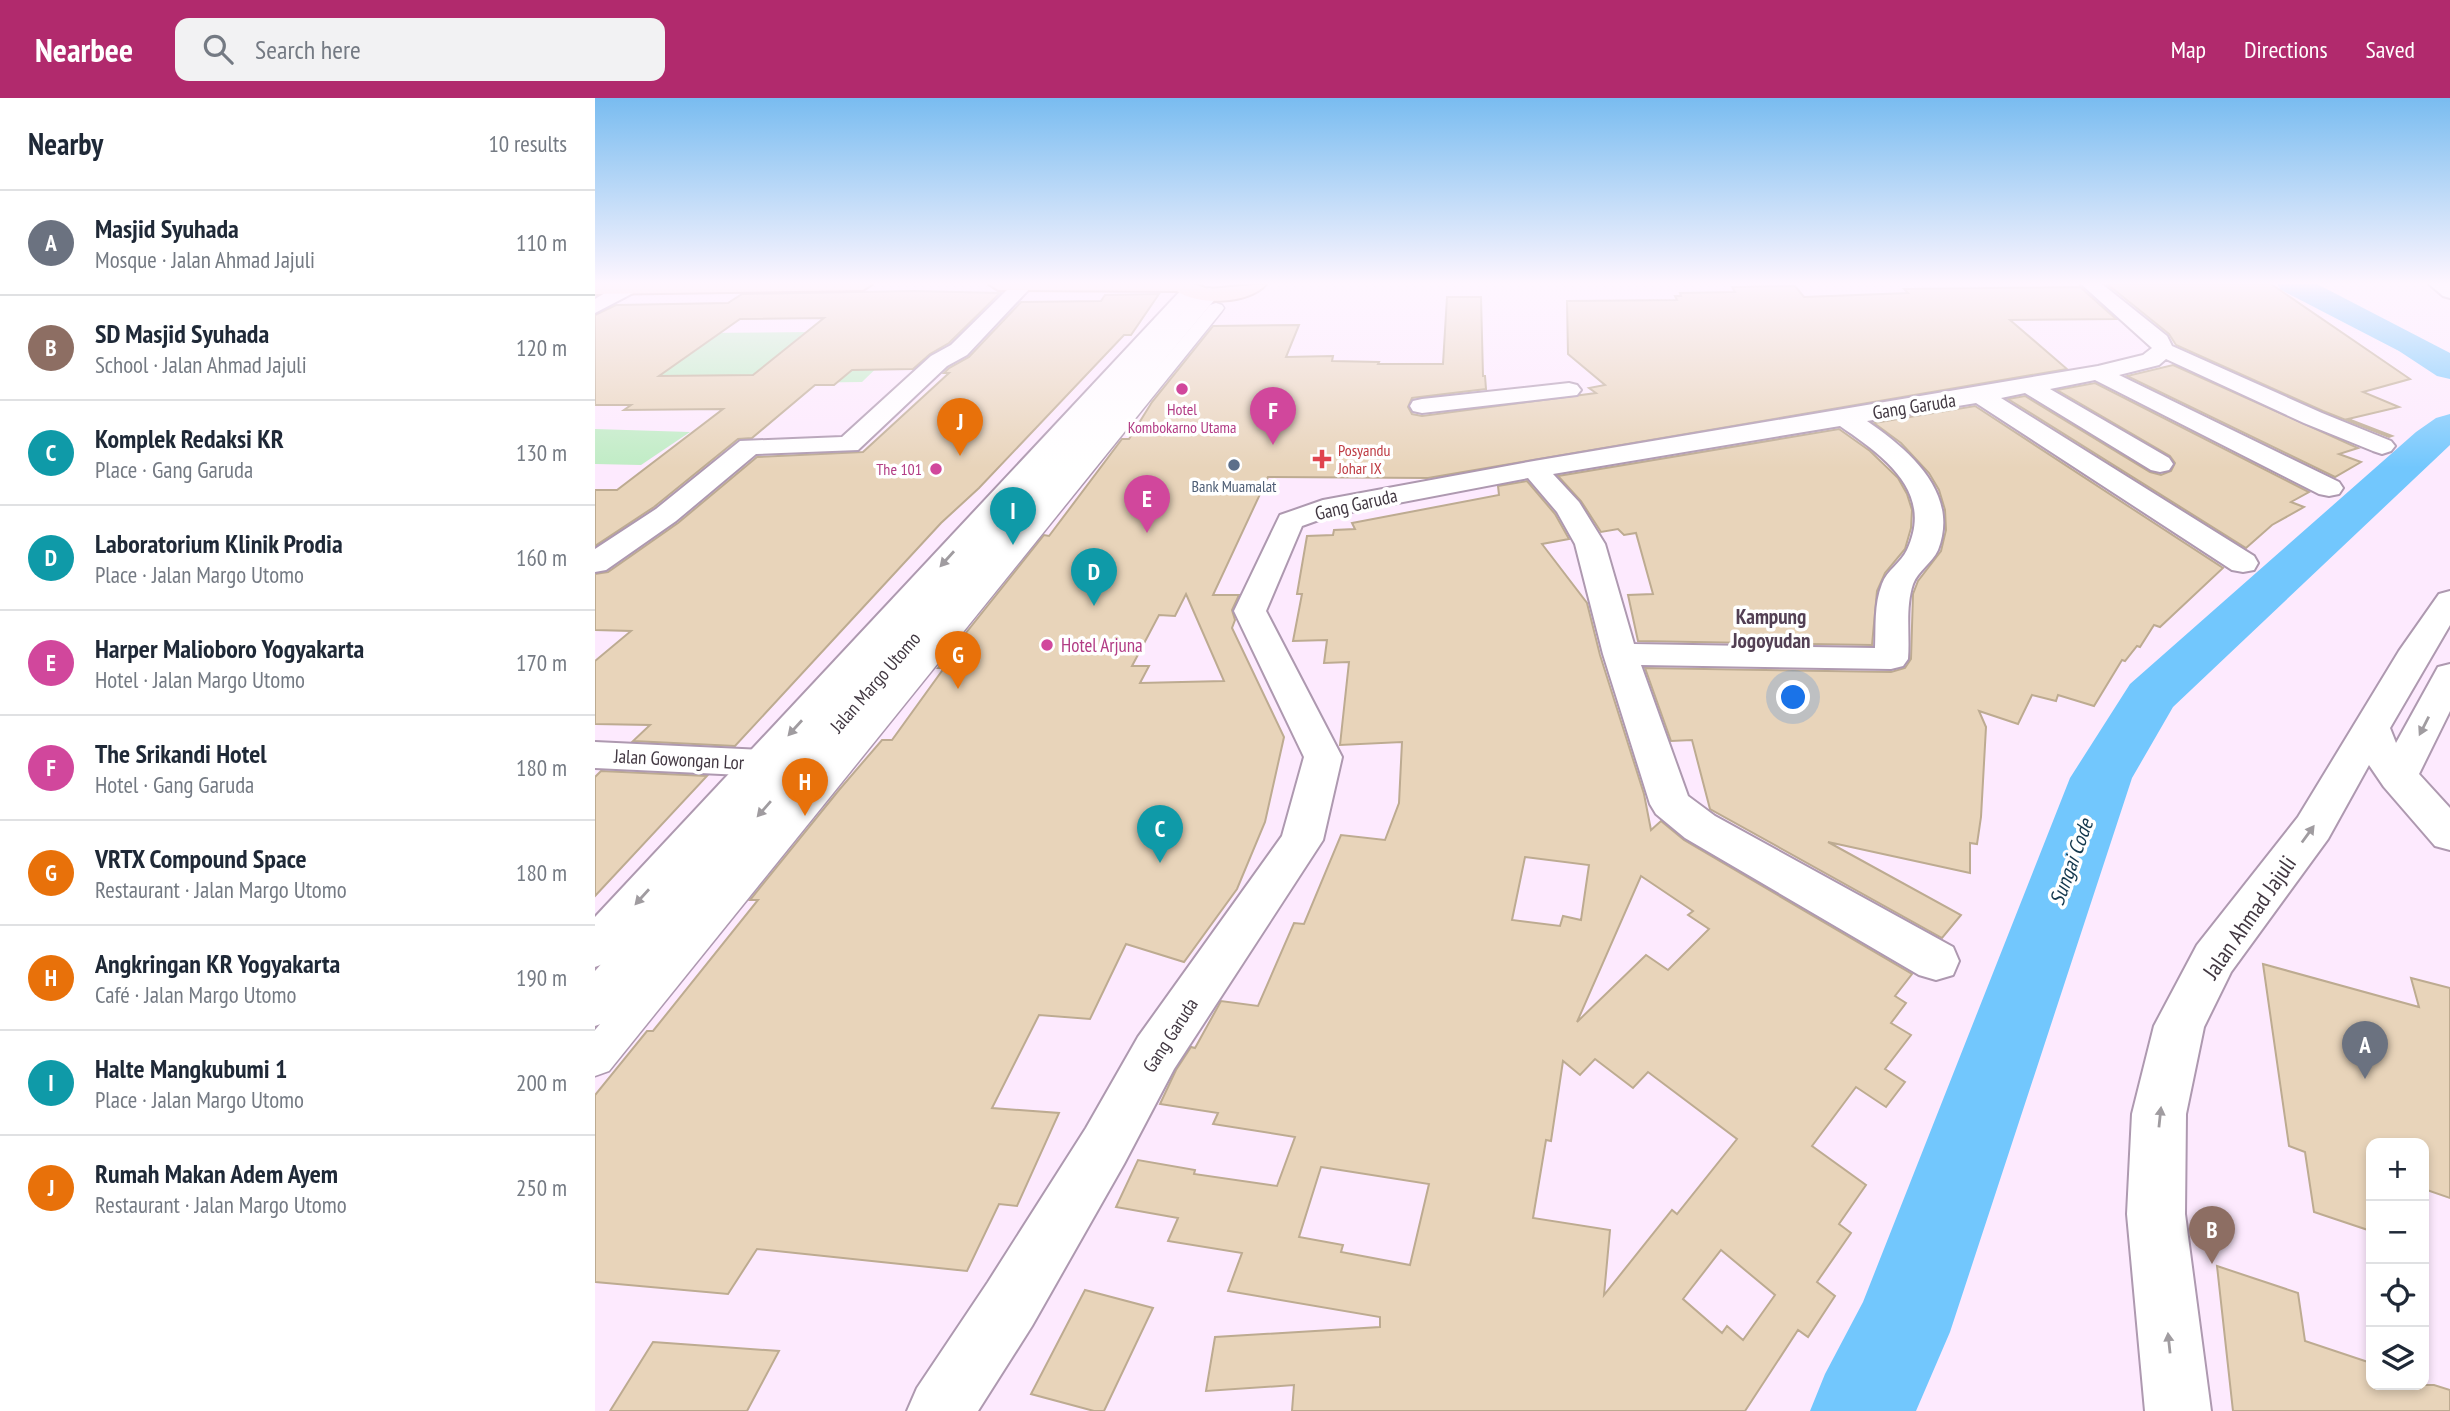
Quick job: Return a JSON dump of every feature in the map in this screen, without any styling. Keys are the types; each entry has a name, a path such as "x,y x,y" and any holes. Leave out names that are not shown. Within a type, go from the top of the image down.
{"street":[{"path":"603,548 666,515 749,446 849,445 939,361 963,345"},
{"name":"Jalan Margo Utomo","path":"595,1005 606,959 763,763 920,590 999,519 1154,345"},
{"path":"595,1059 1154,345"},
{"path":"2161,345 2164,350 2313,418 2382,446"},
{"name":"Gang Garuda","path":"940,1411 1010,1304 1105,1146 1156,1054 1302,840 1323,757 1250,611 1290,521 1323,509 1534,469 2098,373 2151,360 2164,350"},
{"path":"2098,373 2329,488"},
{"path":"2029,386 2161,464"},
{"path":"1422,406 1569,390"},
{"path":"1980,395 2243,564"},
{"path":"1620,654 1891,659 1891,608 1898,581 1922,552 1931,524 1925,495 1911,469 1891,449 1845,418"},
{"path":"1534,469 1569,508 1590,544 1620,654 1670,804 1700,827 1936,961"},
{"name":"Jalan Margo Utomo","path":"606,959 803,765 953,591 999,519"},
{"path":"920,590 953,591"},
{"name":"Jalan Ahmad Jajuli","path":"2178,1411 2156,1214 2159,1114 2179,1026 2214,960 2313,828 2416,651 2449,604"},
{"path":"2416,651 2450,664"},
{"path":"2398,777 2450,675"},
{"path":"2372,729 2380,751 2398,777 2450,835"},
{"name":"Jalan Gowongan Lor","path":"595,755 803,765"}],"green space":[{"path":"681,345 900,345 862,382 621,385"},
{"path":"595,429 690,432 641,465 595,464"}],"building":[{"path":"595,345 703,345 659,376 753,375 790,345 945,345 913,369 852,370 834,385 815,385 752,438 738,439 654,507 595,546 595,490 617,490 723,409 624,410 631,405 595,405"},
{"path":"980,345 1114,345 979,488 941,523 735,746 633,741 650,725 595,724 595,661 631,631 595,630 595,574 608,572 678,523 757,457 863,452 949,373 944,373 949,368 969,357"},
{"path":"1198,345 1291,345 1286,357 1333,356 1332,361 1443,364 1444,345 1482,345 1486,389 1412,398 1408,407 1412,414 1422,416 1596,393 1589,388 1605,385 1568,354 1568,345 2039,345 2067,369 1428,478 1268,477 1213,595 1239,595 1232,610 1235,620 1232,628 1284,737 1265,822 1237,889 1184,962 1126,944 1090,1019 1039,1015 992,1108 1059,1113 1017,1206 999,1204 967,1271 757,1249 728,1294 595,1282 595,1095 647,1031 653,1031 758,900 750,900 839,790 882,740 892,740 944,668 938,668 1044,535 1049,536 1122,439 1129,439 1152,402","holes":["1186,594 1224,681 1140,683 1149,666 1132,666 1159,615 1175,616"]},
{"path":"2177,345 2361,345 2410,379 2363,392 2399,407 2348,419 2392,436 2323,411"},
{"path":"2173,365 2358,448 2339,454 2361,462 2335,477 2127,376"},
{"path":"2095,383 2309,492 2291,502 2304,507 2272,525 2246,548 2008,399 2025,396 2150,472 2161,475 2171,471 2175,463 2170,456 2057,390"},
{"path":"1975,406 2223,568 2160,627 2154,625 2140,647 2137,646 2125,661 2122,660 2094,706 2058,695 2056,701 2032,695 2018,724 1979,711 1986,727 1981,817 1977,844 1970,843 1970,873 1828,842 1961,915 1942,938 1710,809 1692,740 1671,741 1645,668 1891,672 1905,668 1911,659 1913,594 1918,581 1941,551 1946,530 1945,510 1939,490 1929,473 1901,443 1874,423"},
{"path":"1839,429 1870,451 1898,478 1912,510 1911,528 1905,549 1885,573 1877,591 1872,645 1638,641 1628,595 1653,594 1636,533 1624,535 1618,529 1601,532 1581,501 1558,476"},
{"path":"1527,481 1555,514 1569,539 1542,544 1587,603 1600,655 1644,794 1651,830 1661,821 1684,840 1912,974 1895,996 1906,1003 1891,1023 1911,1035 1885,1069 1905,1082 1886,1107 1856,1087 1812,1146 1866,1185 1839,1224 1851,1233 1817,1282 1835,1296 1808,1337 1798,1330 1745,1411 1292,1411 1294,1385 1206,1391 1215,1337 1380,1327 1380,1317 1228,1291 1242,1253 1168,1241 1178,1218 1116,1207 1138,1160 1195,1170 1194,1174 1277,1186 1295,1137 1213,1124 1218,1113 1160,1104 1176,1070 1191,1047 1195,1048 1221,1001 1258,1006 1294,923 1304,924 1341,835 1385,840 1399,803 1402,742 1340,745 1349,662 1324,663 1327,640 1293,641 1302,594 1297,594 1307,536 1333,535 1334,530 1355,529 1352,523 1499,495 1498,486","holes":["1525,857 1589,865 1581,920 1563,916 1560,926 1512,920","1641,876 1693,911 1688,915 1709,929 1668,970 1646,955 1577,1022","1595,1059 1633,1088 1648,1072 1737,1139 1677,1214 1672,1210 1604,1295 1610,1230 1533,1218 1546,1140 1551,1141 1563,1061 1580,1075","1321,1167 1429,1184 1410,1265 1341,1252 1343,1245 1299,1237","1721,1250 1775,1295 1743,1340 1727,1326 1722,1333 1683,1299"]},
{"path":"601,771 707,776 595,896 595,777"},
{"path":"2263,964 2419,1007 2411,978 2450,988 2450,1198 2429,1191 2429,1138 2366,1138 2366,1229 2314,1212 2305,1152 2289,1146"},
{"path":"2217,1266 2298,1293 2305,1341 2366,1361 2366,1390 2429,1390 2429,1385 2434,1385 2450,1390 2450,1411 2233,1411"},
{"path":"1085,1290 1153,1308 1104,1411 1094,1411 1031,1394"},
{"path":"653,1342 779,1351 747,1411 610,1411"}],"waterway":[{"name":"Sungai Code","path":"2413,345 2450,368"},
{"name":"Sungai Code","path":"1862,1411 1901,1332 2101,778 2150,697 2430,441 2450,426"}],"place":[{"name":"Hotel Kombokarno Utama","path":"1182,389"},
{"name":"The Srikandi Hotel","path":"1273,445"},
{"name":"Rumah Makan Adem Ayem","path":"960,456"},
{"name":"Posyandu Johar IX","path":"1322,459"},
{"name":"Bank Muamalat","path":"1234,465"},
{"name":"The 101","path":"936,469"},
{"name":"Harper Malioboro Yogyakarta","path":"1147,533"},
{"name":"Halte Mangkubumi 1","path":"1013,545"},
{"name":"Laboratorium Klinik Prodia","path":"1094,606"},
{"name":"Hotel Arjuna","path":"1047,645"},
{"name":"VRTX Compound Space","path":"958,689"},
{"name":"Angkringan KR Yogyakarta","path":"805,816"},
{"name":"Komplek Redaksi KR","path":"1160,863"},
{"name":"Masjid Syuhada","path":"2365,1079"},
{"name":"SD Masjid Syuhada","path":"2212,1264"}],"district":[{"name":"Kampung Jogoyudan","path":"1771,628"}]}
